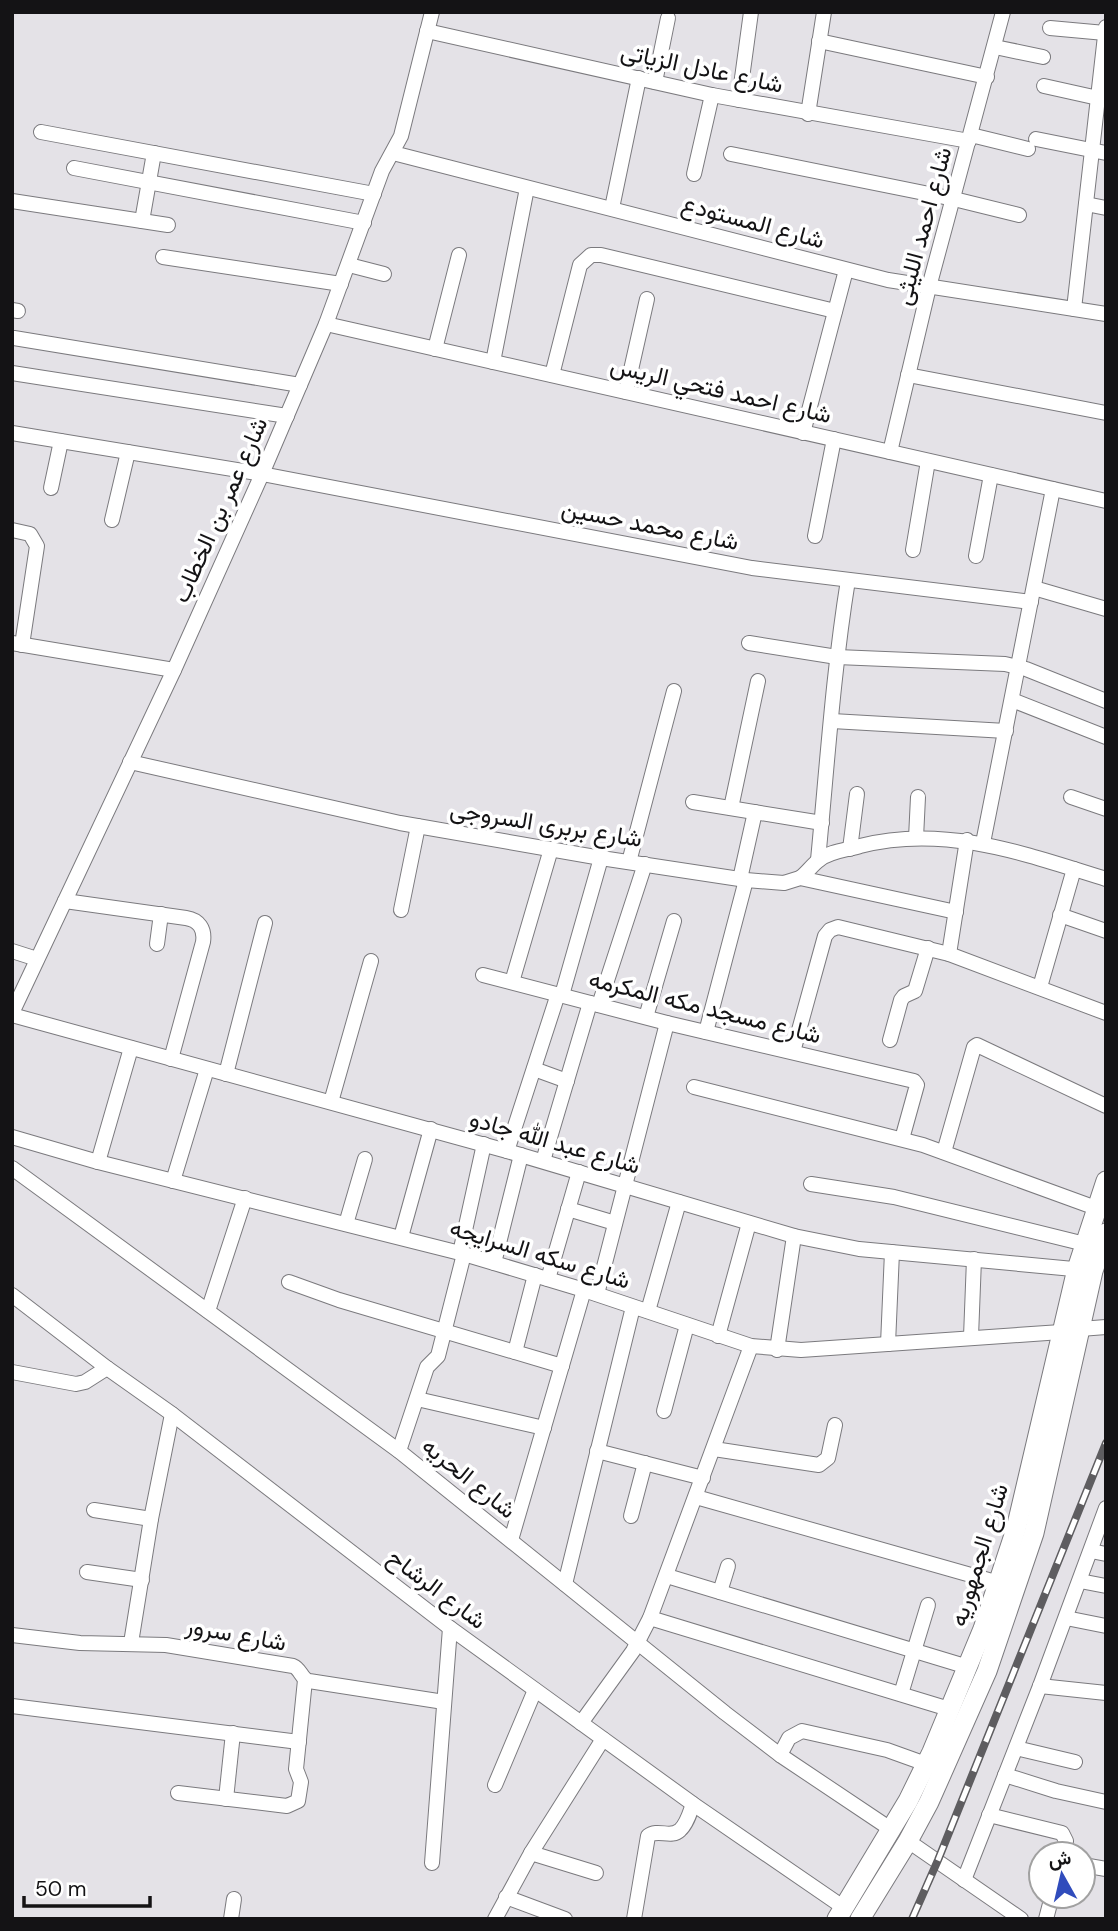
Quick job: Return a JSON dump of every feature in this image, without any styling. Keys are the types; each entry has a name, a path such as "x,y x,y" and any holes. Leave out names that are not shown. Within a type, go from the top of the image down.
{"main road":[{"name":"شارع الجمهوريه","path":"860,1919 900,1835 999,1583 1071,1330 1085,1270 1085,1244 1106,1181"},
{"name":"شارع الجمهوريه","path":"1085,1270 1106,1233"},
{"name":"شارع الجمهوريه","path":"840,1913 900,1835 949,1760 986,1671 1034,1533 1071,1330"}],"street":[{"name":"شارع عمر بن الخطاب","path":"13,1011 174,670 326,324 382,171 405,124 432,12"},
{"path":"739,100 751,12"},
{"path":"808,114 824,12"},
{"name":"شارع احمد الليثى","path":"890,452 929,287 995,47 1002,12"},
{"path":"655,82 668,18"},
{"path":"1050,28 1105,35 1099,151 1086,204 1074,309"},
{"name":"شارع عادل الزياتى","path":"427,31 808,114 970,138 1099,151"},
{"path":"819,41 987,77"},
{"path":"995,47 1044,57"},
{"path":"612,208 639,78"},
{"path":"1044,86 1100,104"},
{"path":"694,174 712,95"},
{"path":"41,132 374,194"},
{"path":"142,221 154,153"},
{"name":"شارع المستودع","path":"393,153 846,270 929,287 1106,314"},
{"path":"731,154 954,199 1019,215"},
{"path":"74,168 364,223"},
{"path":"493,362 527,188"},
{"path":"12,201 168,225"},
{"path":"1086,204 1106,208"},
{"path":"435,349 459,255"},
{"path":"552,375 580,265 591,255 614,258 835,311"},
{"path":"163,257 341,284"},
{"path":"349,265 384,274"},
{"path":"803,432 846,270"},
{"path":"626,392 647,299"},
{"name":"شارع احمد فتحي الريس","path":"326,324 1106,501"},
{"path":"14,338 300,385"},
{"path":"12,373 286,416"},
{"path":"908,374 1106,413"},
{"name":"شارع محمد حسين","path":"12,433 462,510 716,562 848,580 1033,595 1106,609"},
{"path":"815,536 834,439"},
{"path":"51,488 61,441"},
{"path":"112,520 128,452"},
{"path":"913,550 928,460"},
{"path":"976,556 991,475"},
{"path":"983,843 1054,489"},
{"path":"12,530 30,534 37,545 17,644 174,670"},
{"path":"818,860 837,657 848,580"},
{"path":"749,643 837,657 983,662 1018,666 1106,701"},
{"path":"731,808 758,681"},
{"path":"629,862 674,691"},
{"path":"1012,700 1106,737"},
{"path":"832,721 1006,731"},
{"name":"شارع بربرى السروجى","path":"130,762 418,826 601,858 743,879 784,883 800,878 956,912"},
{"path":"850,849 857,794"},
{"path":"916,838 918,797"},
{"path":"1071,797 1106,809"},
{"path":"693,802 822,823"},
{"path":"706,1031 743,879 755,812"},
{"path":"401,910 418,826"},
{"path":"800,878 818,860 883,841 916,838 983,843 1106,879"},
{"path":"949,954 967,840"},
{"path":"512,982 551,849"},
{"path":"494,1263 514,1153 534,1069 560,995 601,858"},
{"path":"543,1161 567,1081 645,864"},
{"path":"1040,987 1074,869"},
{"path":"65,901 192,919 201,926 204,937 170,1059"},
{"path":"157,944 161,914"},
{"path":"1060,915 1106,931"},
{"path":"646,1017 674,921"},
{"path":"226,1074 265,923"},
{"path":"793,1052 823,943 830,930 842,927 949,954 1106,1013"},
{"path":"890,1040 901,1000 915,991 928,948"},
{"path":"12,951 37,960"},
{"path":"331,1102 371,961"},
{"name":"شارع مسجد مكه المكرمه","path":"483,975 667,1023 917,1082 902,1139"},
{"name":"شارع عبد الله جادو","path":"13,1011 131,1048 484,1144 794,1236 859,1249 1085,1270"},
{"path":"511,1540 562,1366 615,1223 667,1023"},
{"path":"944,1152 974,1047 977,1045 1106,1106"},
{"path":"98,1162 131,1048"},
{"path":"173,1181 207,1069"},
{"path":"534,1069 567,1081"},
{"path":"694,1087 902,1139 1096,1208"},
{"path":"401,1237 431,1129"},
{"name":"شارع سكه السرايجه","path":"12,1137 98,1162 401,1237 494,1263 751,1346 801,1350 1106,1327"},
{"path":"399,1451 427,1367 438,1356 445,1332 484,1144"},
{"path":"346,1224 365,1158"},
{"name":"شارع الحريه","path":"12,1168 399,1451 565,1584 636,1647 780,1755 1021,1919"},
{"path":"515,1352 579,1172"},
{"path":"811,1184 894,1197 1085,1244"},
{"path":"208,1311 245,1198"},
{"path":"648,1311 679,1202"},
{"path":"568,1209 615,1223"},
{"path":"718,1336 749,1223"},
{"path":"777,1349 794,1236"},
{"path":"888,1344 892,1252"},
{"path":"971,1337 974,1259"},
{"path":"289,1282 339,1300 562,1366"},
{"name":"شارع الرشاح","path":"12,1295 172,1414 450,1628 840,1913"},
{"path":"565,1584 633,1307"},
{"path":"664,1411 687,1325"},
{"path":"580,1723 636,1647 650,1618 751,1346"},
{"path":"12,1371 76,1384 85,1382 107,1368"},
{"path":"417,1399 544,1428"},
{"path":"131,1643 151,1519 172,1414"},
{"path":"713,1449 819,1465 828,1458 835,1425"},
{"path":"597,1451 703,1478"},
{"path":"631,1516 645,1463"},
{"path":"696,1497 999,1583"},
{"path":"964,1880 1080,1581 1099,1553 1106,1508"},
{"path":"94,1510 151,1519"},
{"path":"720,1592 728,1566"},
{"path":"87,1572 142,1580"},
{"path":"667,1576 968,1667"},
{"path":"1080,1581 1106,1586"},
{"path":"901,1693 928,1605"},
{"path":"650,1618 949,1709"},
{"path":"1066,1618 1106,1626"},
{"path":"432,1863 450,1628"},
{"name":"شارع سرور","path":"12,1635 80,1643 166,1645 293,1666 298,1668 305,1679 444,1702"},
{"path":"177,1793 286,1806 295,1804 301,1785 296,1769 305,1679"},
{"path":"1040,1686 1106,1693"},
{"path":"495,1785 535,1690"},
{"path":"12,1706 299,1742"},
{"path":"780,1755 792,1734 802,1731 887,1751 926,1764"},
{"path":"226,1799 233,1734"},
{"path":"495,1919 530,1853 603,1739"},
{"path":"1016,1748 1075,1762"},
{"path":"1005,1775 1056,1791 1106,1802"},
{"path":"634,1919 646,1839 653,1832 678,1832 693,1804"},
{"path":"989,1815 1062,1833 1064,1840"},
{"path":"530,1853 596,1873"},
{"path":"506,1897 565,1919"},
{"path":"231,1919 234,1899"}],"railway":[{"path":"912,1919 1106,1443"}]}
